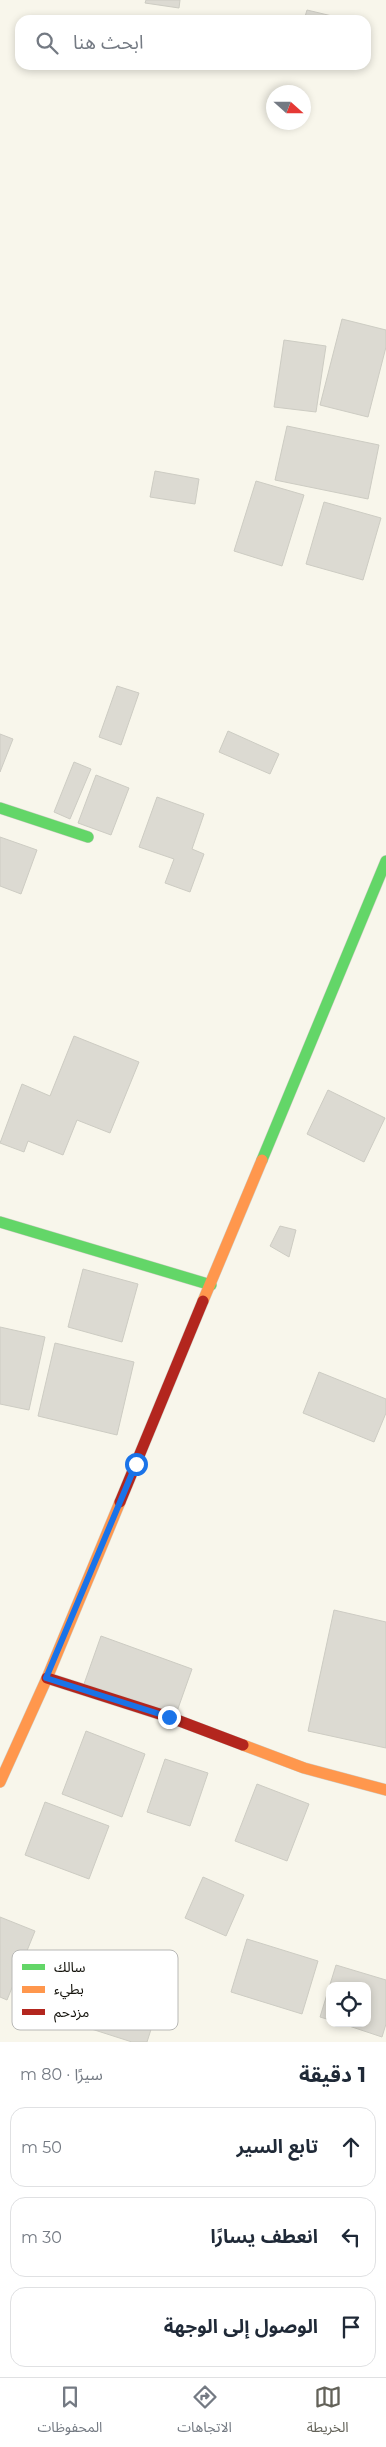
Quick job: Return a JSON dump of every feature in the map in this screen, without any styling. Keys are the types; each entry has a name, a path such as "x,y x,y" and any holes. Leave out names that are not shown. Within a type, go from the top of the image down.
{"street":[{"path":"0,808 88,837"},
{"path":"0,1782 46,1678 211,1285 386,861"},
{"path":"0,1222 211,1285"},
{"path":"46,1678 169,1717 304,1768 386,1790"}],"building":[{"path":"146,0 180,0 179,8 145,3"},
{"path":"307,10 328,15 306,15"},
{"path":"342,319 386,330 386,347 368,417 320,405"},
{"path":"284,340 326,346 316,412 274,407"},
{"path":"287,426 379,445 368,499 275,480"},
{"path":"155,471 199,479 195,504 150,497"},
{"path":"256,481 304,495 282,566 234,551"},
{"path":"324,502 381,518 363,580 306,564"},
{"path":"117,686 139,693 121,745 99,737"},
{"path":"228,731 279,754 270,774 219,752"},
{"path":"0,734 13,739 0,772"},
{"path":"74,762 91,769 70,819 54,812"},
{"path":"96,775 129,788 111,835 78,823"},
{"path":"157,797 204,814 192,849 204,854 190,892 165,883 174,859 139,847"},
{"path":"0,837 37,850 21,894 0,886"},
{"path":"74,1036 139,1062 110,1133 77,1120 63,1155 28,1141 24,1152 0,1143 22,1084 50,1096"},
{"path":"328,1090 385,1118 364,1162 307,1134"},
{"path":"280,1226 296,1230 289,1257 270,1246"},
{"path":"83,1269 138,1284 122,1342 68,1327"},
{"path":"0,1327 45,1337 29,1410 0,1404"},
{"path":"55,1343 134,1362 117,1435 38,1416"},
{"path":"319,1372 386,1399 386,1413 374,1442 303,1413"},
{"path":"334,1610 386,1622 386,1748 308,1731"},
{"path":"101,1636 192,1669 175,1717 84,1684"},
{"path":"86,1731 145,1754 122,1817 62,1794"},
{"path":"165,1759 208,1773 190,1826 147,1812"},
{"path":"257,1784 309,1804 287,1861 235,1841"},
{"path":"45,1802 109,1826 89,1879 25,1855"},
{"path":"203,1877 244,1895 226,1936 185,1918"},
{"path":"0,1917 35,1931 27,1950 12,1950 12,1988 7,2000 0,1997"},
{"path":"247,1939 318,1961 302,2014 231,1992"},
{"path":"336,1965 386,1980 386,2024 382,2037 352,2027 371,2027 371,1982 331,1982"},
{"path":"326,1998 326,2019 320,2017"},
{"path":"94,2030 151,2030 147,2042 132,2042"}],"traffic: fast":[{"path":"0,808 88,837"},
{"path":"262,1160 386,861"},
{"path":"0,1222 211,1285"}],"traffic: slow":[{"path":"203,1301 262,1160"},
{"path":"0,1782 47,1678 120,1502"},
{"path":"243,1745 304,1768 386,1790"}],"traffic: jam":[{"path":"120,1502 203,1301"},
{"path":"47,1678 169,1717 243,1745"}],"route":[{"path":"136,1464 46,1678 169,1717"}]}
